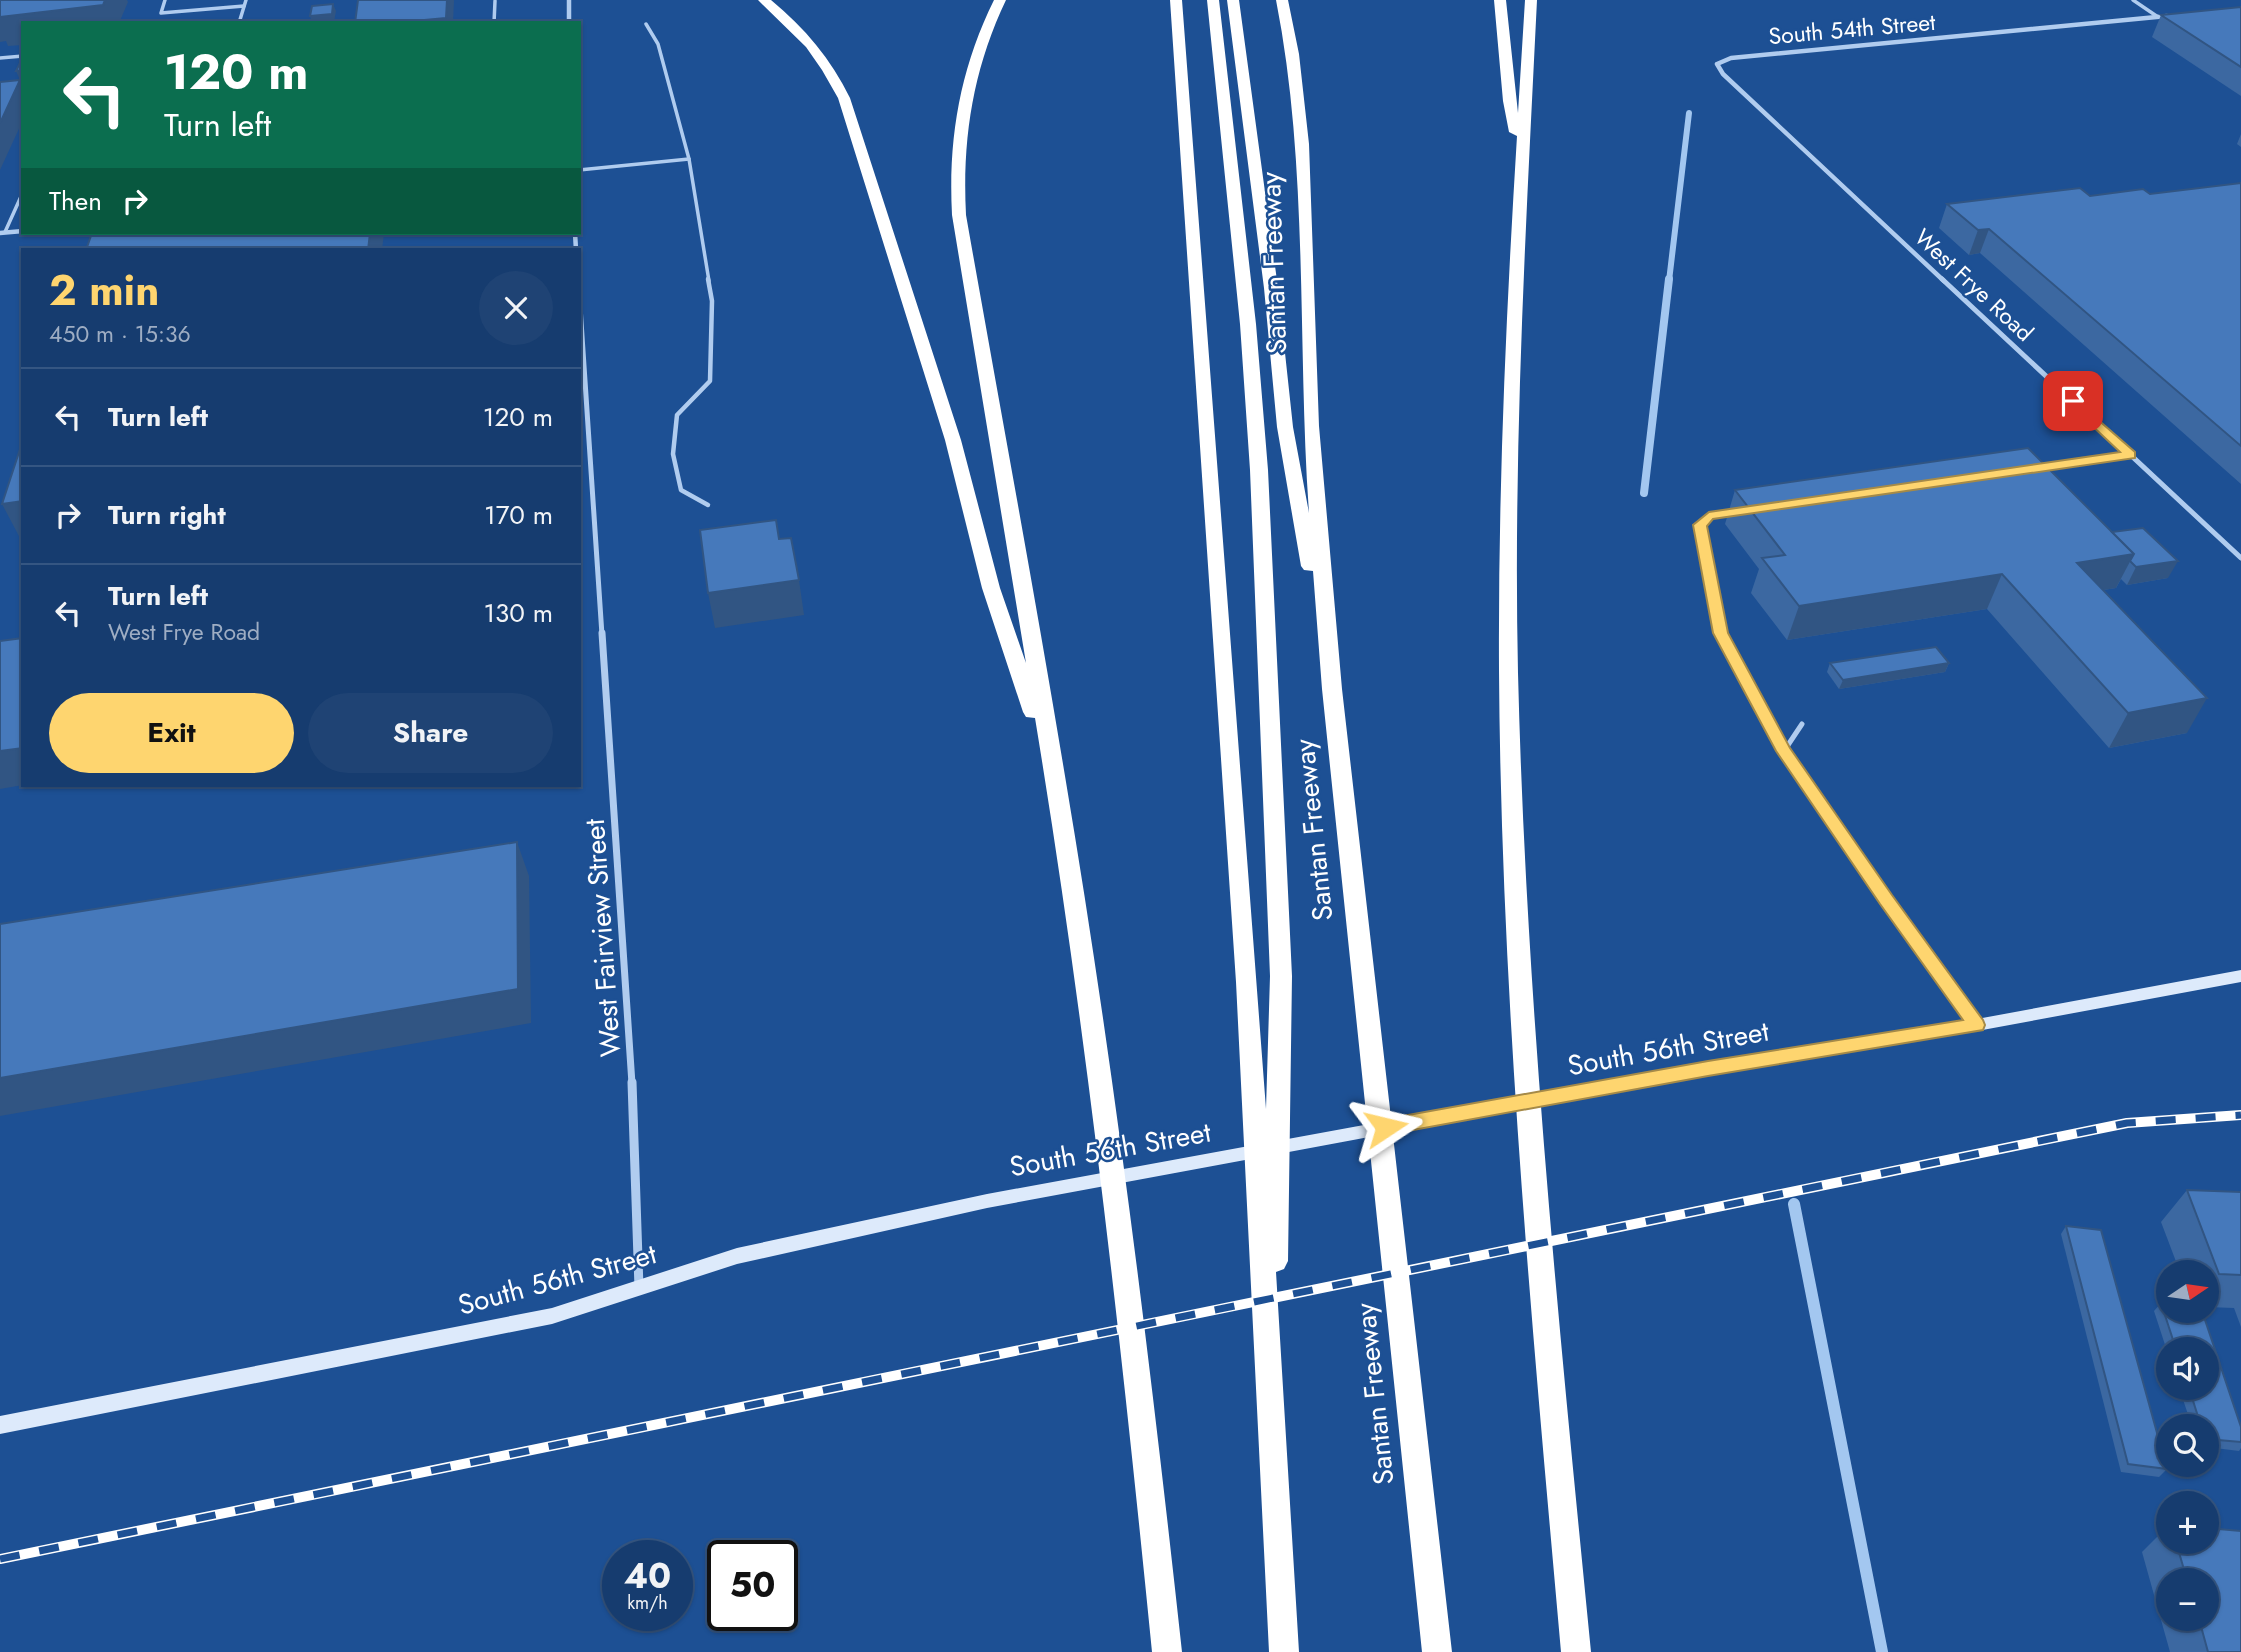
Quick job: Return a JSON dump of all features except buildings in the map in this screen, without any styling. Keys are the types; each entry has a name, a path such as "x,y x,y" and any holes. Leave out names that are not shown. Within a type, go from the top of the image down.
{"highway":[{"path":"764,0 793,24 817,51 837,82 848,107 953,440 991,587 1055,777"},
{"path":"1000,0 976,55 966,90 958,145 958,197 970,286 1055,777 1089,1005 1146,1449 1167,1652"},
{"path":"1176,0 1247,982 1284,1652"},
{"path":"1213,0 1247,312 1259,470 1282,976 1272,1421"},
{"path":"1233,0 1285,426 1332,689"},
{"name":"Santan Freeway","path":"1282,0 1293,54 1302,144 1311,426 1332,689 1437,1652"},
{"path":"1500,0 1509,100 1522,162"},
{"path":"1531,0 1511,379 1508,533 1511,737 1520,967 1552,1399 1576,1652"}],"main road":[{"name":"South 56th Street","path":"0,1425 552,1316 737,1256 987,1200 1708,1068 1977,1025 2241,976"}],"street":[{"path":"569,0 569,21"},
{"name":"South 54th Street","path":"1717,64 1731,58 2172,15"},
{"name":"West Frye Road","path":"1717,64 1732,84 2241,558"},
{"path":"3,233 21,231"},
{"name":"West Fairview Street","path":"581,320 631,1056 639,1289"}],"lane":[{"path":"165,0 161,13 244,6"},
{"path":"240,21 246,0"},
{"path":"2133,0 2158,17"},
{"path":"494,21 495,1"},
{"path":"646,24 659,44 689,159 712,301 710,381 677,415 673,454 681,490 708,505"},
{"path":"0,58 21,56"},
{"path":"581,170 689,159"},
{"path":"3,233 21,196"},
{"path":"2034,469 2130,455"},
{"path":"1736,512 1709,516 1700,525 1720,633 1784,751 1886,900 1977,1025"},
{"path":"1784,751 1802,724"}],"waterway":[{"path":"1669,281 1689,113"},
{"path":"1644,493 1669,279"},
{"path":"1794,1204 1882,1652"}],"railway":[{"path":"0,1559 2127,1123 2241,1115"}],"route":[{"path":"1386,1127 1708,1068 1977,1025 1886,900 1784,751 1720,633 1700,525 1709,516 2130,455 2073,401"}]}
